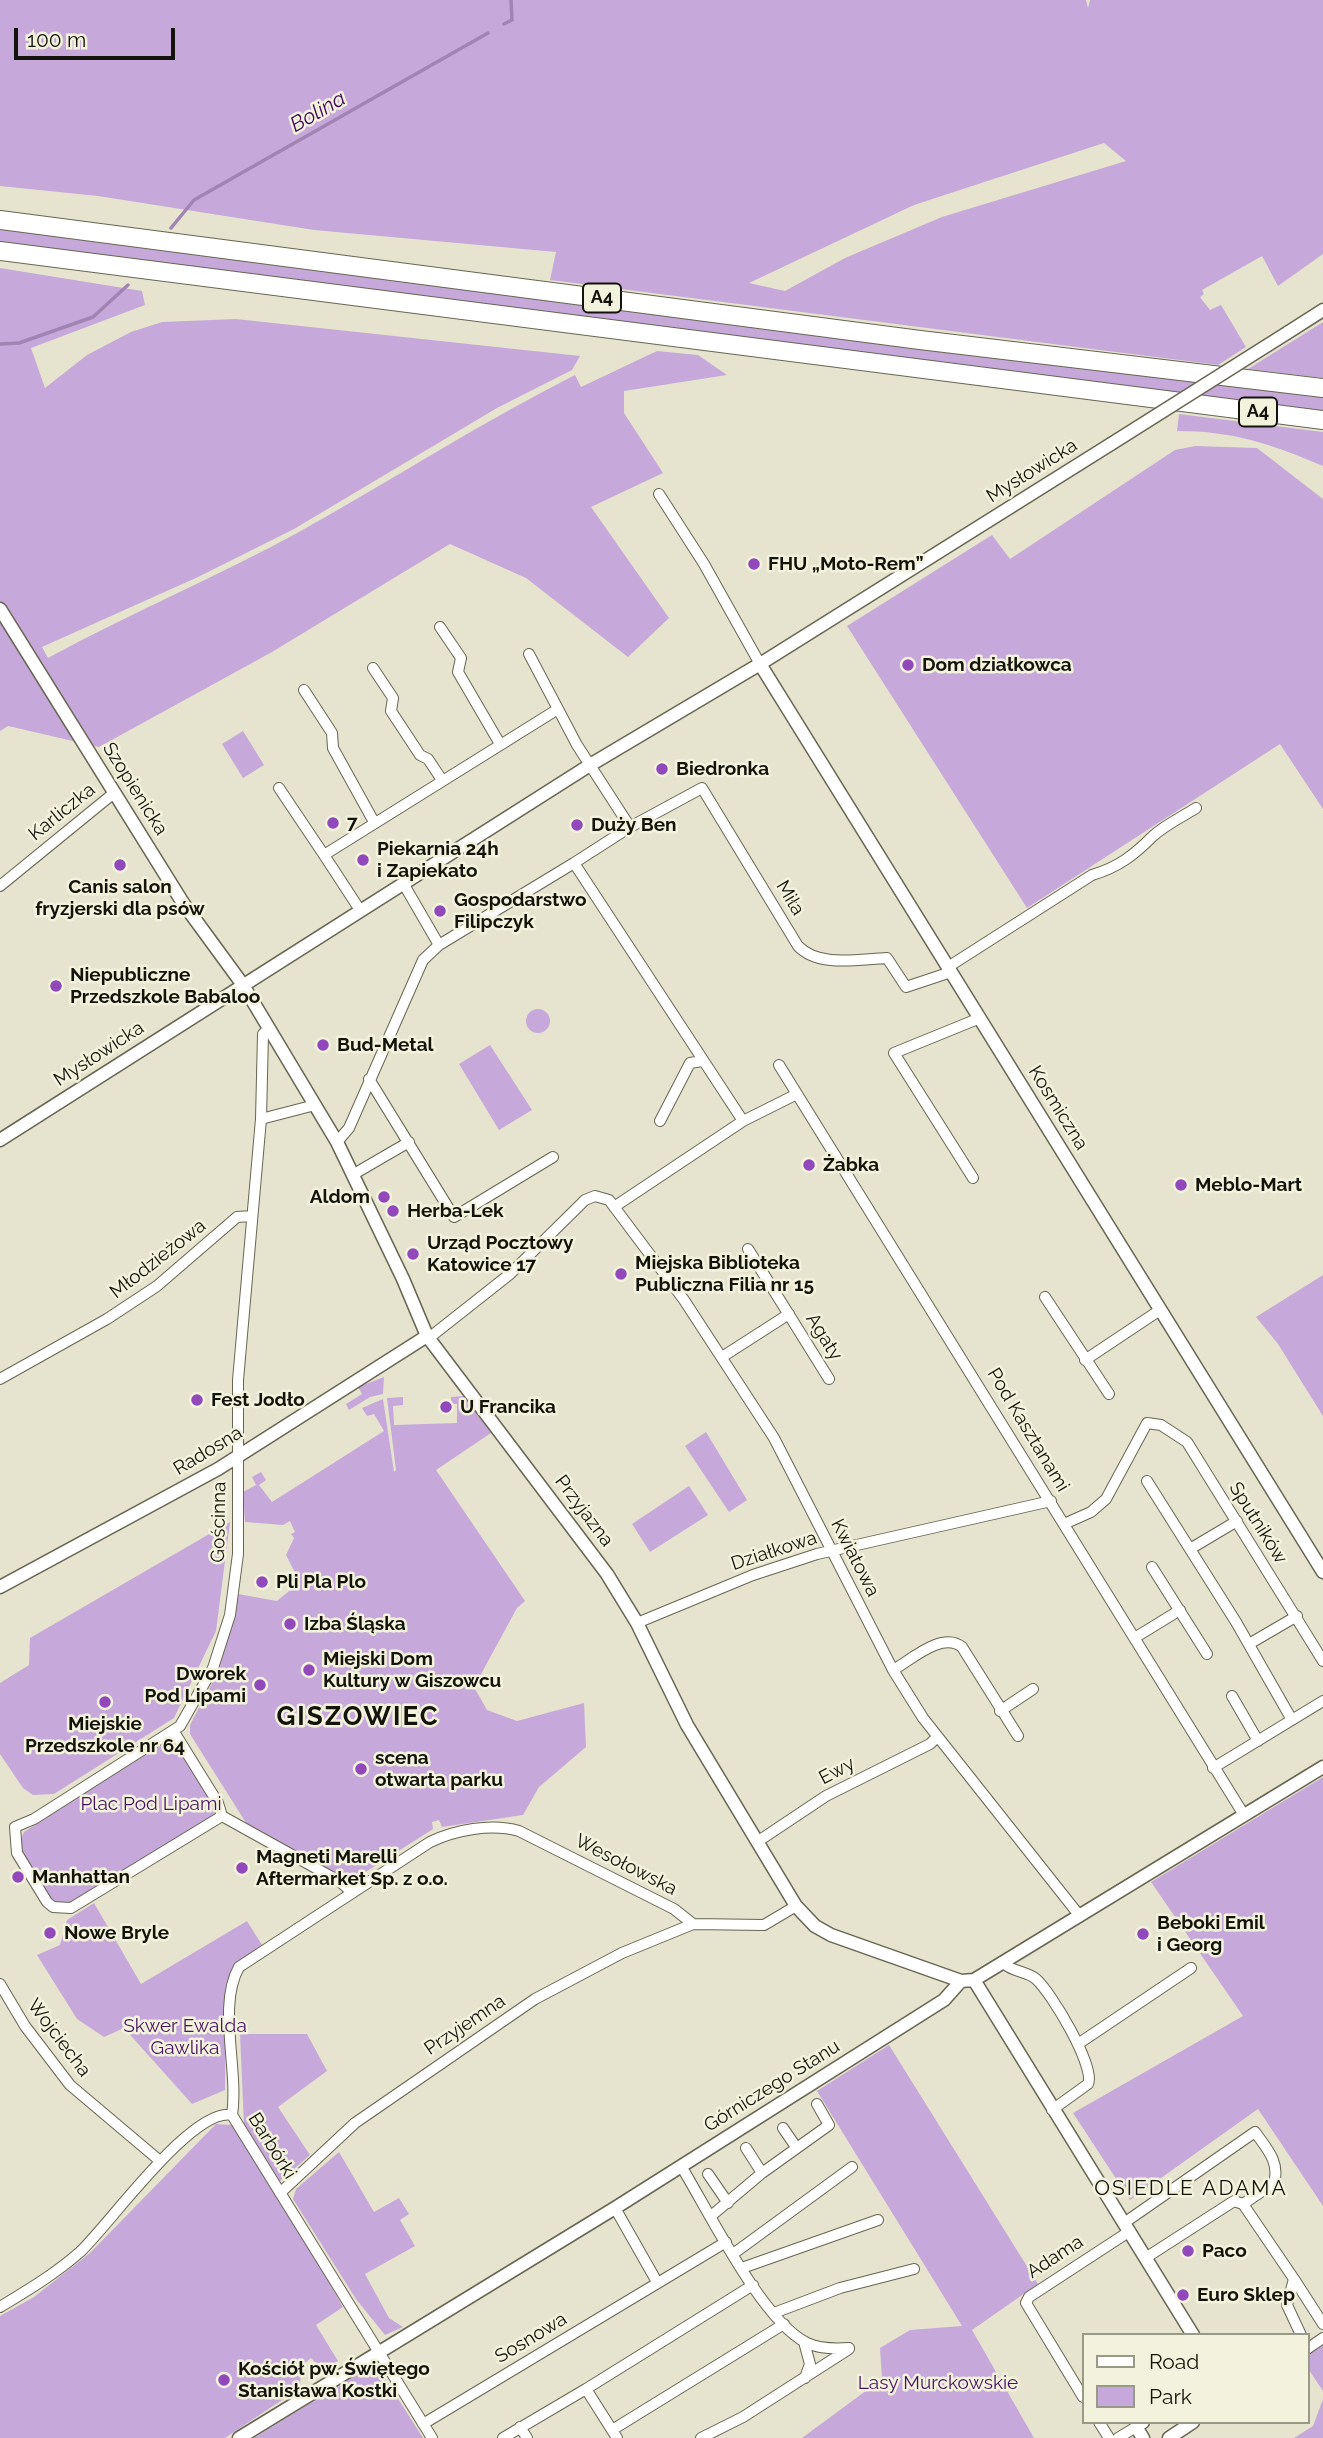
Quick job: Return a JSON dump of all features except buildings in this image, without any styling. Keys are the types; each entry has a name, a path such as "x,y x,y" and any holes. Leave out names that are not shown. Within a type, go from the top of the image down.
{"highway":[{"name":"A4","path":"0,220 920,340 1323,388"},
{"name":"A4","path":"0,251 1323,420"}],"street":[{"name":"Mysłowicka","path":"0,1140 590,765 761,664 1323,310"},
{"path":"659,494 711,575 761,664"},
{"name":"Szopienicka","path":"0,609 183,903 243,985"},
{"path":"440,626 461,658 458,672 500,744"},
{"path":"529,654 590,765 630,827"},
{"name":"Kosmiczna","path":"761,664 1323,1572"},
{"path":"373,668 393,698 391,711 420,755 428,759 442,780"},
{"path":"304,690 332,733 333,748 373,822"},
{"path":"324,855 558,709"},
{"path":"279,788 360,910"},
{"name":"Miła","path":"337,1142 349,1128 423,960 439,945 630,827 702,788 799,946 809,956 824,960 887,958 906,987 950,970"},
{"name":"Karliczka","path":"0,886 114,793"},
{"path":"950,970 1093,875 1110,870 1144,849 1154,836 1196,808"},
{"path":"574,863 743,1121"},
{"path":"403,883 439,945"},
{"name":"Przyjazna","path":"243,985 354,1174 427,1336 592,1554 637,1623 687,1725 796,1906 815,1926 831,1935 967,1980"},
{"path":"973,1178 894,1053 980,1018"},
{"path":"252,1216 261,1119 263,1034 269,1028"},
{"path":"660,1121 690,1063 702,1060"},
{"name":"Pod Kasztanami","path":"779,1065 1244,1815"},
{"path":"369,1079 454,1217 554,1157"},
{"path":"427,1336 434,1334 510,1274 585,1200 602,1197 614,1207 743,1121 797,1094"},
{"path":"261,1119 315,1105"},
{"path":"354,1174 409,1142"},
{"name":"Kwiatowa","path":"614,1207 684,1300 774,1438 893,1671 937,1737 1079,1915"},
{"name":"Młodzieżowa","path":"0,1379 131,1304 172,1275 237,1217 252,1216"},
{"name":"Gościnna","path":"174,1732 214,1668 230,1615 239,1554 238,1380 252,1216"},
{"name":"Agaty","path":"748,1249 829,1379"},
{"path":"1045,1297 1109,1394"},
{"path":"1085,1360 1160,1310"},
{"name":"Agaty","path":"722,1357 789,1314"},
{"name":"Radosna","path":"0,1587 237,1457 427,1336"},
{"name":"Sputników","path":"1064,1524 1091,1512 1106,1499 1147,1423 1161,1425 1187,1442 1323,1661"},
{"path":"1147,1481 1249,1644 1292,1720"},
{"name":"Działkowa","path":"637,1623 752,1575 832,1551 1051,1501"},
{"path":"1190,1549 1237,1521"},
{"path":"1152,1567 1207,1654"},
{"path":"1136,1637 1180,1610"},
{"path":"1249,1644 1297,1616"},
{"path":"893,1671 942,1642 955,1642 962,1647 1018,1736"},
{"path":"1000,1711 1034,1689"},
{"path":"1232,1696 1258,1741"},
{"path":"1213,1768 1323,1701"},
{"path":"222,1816 66,1910 47,1902 17,1853 15,1827 33,1819 174,1732 218,1803 222,1816 339,1881 352,1892"},
{"name":"Ewy","path":"757,1842 826,1796 930,1744 937,1737"},
{"name":"Górniczego Stanu","path":"239,2438 615,2208 944,2000 967,1980 1002,1962 1323,1767"},
{"name":"Barbórki","path":"432,2438 232,2115 235,2091 229,1991 239,1967 443,1836 494,1828 519,1831"},
{"name":"Wesołowska","path":"519,1831 674,1909 693,1924"},
{"path":"693,1924 764,1925 796,1906"},
{"name":"Przyjemna","path":"280,2193 355,2123 524,2006 622,1953 693,1924"},
{"path":"1002,1962 1039,1982 1078,2044 1090,2079 1052,2110"},
{"path":"1078,2044 1191,1968"},
{"path":"967,1980 1147,2257 1192,2333"},
{"name":"Wojciecha","path":"0,1984 25,2026 70,2085 160,2161"},
{"path":"711,2216 762,2173 829,2125 817,2104"},
{"path":"0,2307 47,2278 78,2253 160,2161 210,2119 224,2113 232,2115"},
{"path":"783,2128 796,2147"},
{"name":"Adama","path":"1082,2395 1026,2303 1029,2297 1255,2132 1273,2159 1277,2171 1275,2183 1243,2204 1234,2202 1147,2257"},
{"path":"746,2148 762,2173"},
{"path":"681,2166 753,2285 784,2324 804,2342 831,2349 849,2348 803,2381 701,2438"},
{"path":"733,2254 852,2166"},
{"path":"708,2174 728,2203"},
{"path":"1243,2204 1323,2324"},
{"path":"615,2208 657,2282"},
{"path":"742,2268 878,2220"},
{"name":"Sosnowa","path":"423,2424 726,2242"},
{"path":"774,2313 841,2288 914,2269"},
{"path":"1294,2279 1287,2295 1287,2305 1300,2333"},
{"path":"503,2438 753,2285"},
{"path":"586,2389 615,2434 784,2324"},
{"path":"803,2381 810,2364 804,2342"},
{"path":"1169,2438 1190,2424"},
{"path":"520,2427 527,2438"},
{"path":"1118,2438 1141,2429"}],"green space":[{"path":"0,0 1086,0 1088,8 1090,0 1323,0 1323,254 1278,286 1262,256 1202,290 1204,294 1200,297 1210,310 1221,305 1246,347 1218,365 550,280 556,252 314,230 98,196 0,186","holes":["1104,143 1126,161 942,217 845,258 785,291 749,283 914,205"]},
{"path":"0,229 1323,396 1323,413 0,246"},
{"path":"0,268 142,291 145,305 31,348 45,388 87,355 131,332 162,322 236,319 580,356 572,370 497,408 294,529 198,577 42,647 48,658 299,532 505,412 575,375 581,387 657,351 698,355 727,375 624,391 624,413 663,473 591,507 669,618 628,657 526,578 450,544 272,652 99,747 8,726 0,731"},
{"path":"1323,322 1323,378 1248,369"},
{"path":"1179,414 1323,432 1323,466 1252,440 1217,433 1177,431"},
{"path":"1195,446 1257,448 1323,499 1323,809 1280,744 1027,908 847,626 992,535 1010,559 1175,450"},
{"path":"243,731 264,765 243,778 222,744"},
{"path":"538,1009 547,1012 550,1021 547,1030 538,1033 529,1030 526,1021 529,1012"},
{"path":"490,1045 532,1110 499,1130 459,1064"},
{"path":"1323,1275 1323,1416 1278,1344 1256,1317"},
{"path":"384,1377 383,1394 370,1397 349,1410 346,1404 362,1394 358,1387"},
{"path":"463,1396 491,1433 436,1470 525,1601 517,1608 474,1687 487,1710 517,1721 584,1703 586,1747 539,1787 523,1815 442,1827 439,1820 432,1822 433,1829 353,1880 346,1880 248,1826 190,1734 190,1725 219,1670 238,1594 277,1601 300,1582 286,1555 294,1538 291,1534 295,1532 290,1521 283,1525 245,1522 243,1492 256,1485 252,1477 261,1472 266,1480 259,1485 272,1502 384,1431 374,1414 367,1416 362,1408 383,1399 394,1472 396,1470 387,1398 403,1397 403,1405 393,1406 394,1425 457,1423 457,1404 451,1404 451,1397"},
{"path":"706,1432 747,1500 729,1512 685,1446"},
{"path":"689,1486 708,1515 650,1552 632,1524"},
{"path":"230,1522 216,1631 174,1718 54,1794 33,1795 23,1788 0,1754 0,1683 29,1665 30,1638"},
{"name":"Plac Pod Lipami","path":"172,1737 216,1808 216,1816 71,1905 51,1902 24,1859 21,1841 24,1832"},
{"path":"1323,1777 1323,2206 1258,2109 1130,2200 1073,2113 1243,2016 1151,1882"},
{"name":"Skwer Ewalda Gawlika","path":"94,1903 141,1984 247,1921 262,1945 239,1963 226,1985 225,2090 192,2104 124,2028 104,2037 77,2019 37,1955 60,1945 67,1920"},
{"path":"240,2034 307,2034 327,2071 278,2107 310,2155 280,2181 244,2125"},
{"name":"Lasy Murckowskie","path":"889,2045 1038,2284 972,2330 1034,2438 802,2438 882,2379 880,2348 910,2330 962,2326 817,2091"},
{"path":"216,2124 232,2125 277,2193 343,2307 316,2325 338,2361 324,2371 311,2358 301,2366 300,2388 225,2438 0,2438 0,2316 34,2297 90,2253"},
{"path":"339,2152 374,2212 399,2198 409,2214 400,2220 415,2246 365,2274 389,2318 403,2327 385,2335 356,2299 293,2199 296,2189"},
{"path":"1323,2345 1323,2391 1309,2370 1309,2354"},
{"path":"373,2364 376,2364 423,2438 254,2438"},
{"path":"1323,2399 1323,2438 1294,2438 1313,2426"}],"waterway":[{"name":"Bolina","path":"504,24 512,20 511,0"},
{"name":"Bolina","path":"171,228 194,200 488,33"},
{"name":"Bolina","path":"0,344 19,343 93,317 128,285"}],"place":[{"name":"FHU „Moto-Rem”","path":"754,564"},
{"name":"Dom działkowca","path":"908,665"},
{"name":"Biedronka","path":"662,769"},
{"name":"7","path":"333,823"},
{"name":"Duży Ben","path":"577,825"},
{"name":"Piekarnia 24h i Zapiekato","path":"363,860"},
{"name":"Canis salon fryzjerski dla psów","path":"120,865"},
{"name":"Gospodarstwo Filipczyk","path":"440,911"},
{"name":"Niepubliczne Przedszkole Babaloo","path":"56,986"},
{"name":"Bud-Metal","path":"323,1045"},
{"name":"Żabka","path":"809,1165"},
{"name":"Meblo-Mart","path":"1181,1185"},
{"name":"Aldom","path":"384,1197"},
{"name":"Herba-Lek","path":"393,1211"},
{"name":"Urząd Pocztowy Katowice 17","path":"413,1254"},
{"name":"Miejska Biblioteka Publiczna Filia nr 15","path":"621,1274"},
{"name":"Fest Jodło","path":"197,1400"},
{"name":"U Francika","path":"446,1407"},
{"name":"Pli Pla Plo","path":"262,1582"},
{"name":"Izba Śląska","path":"290,1624"},
{"name":"Miejski Dom Kultury w Giszowcu","path":"309,1670"},
{"name":"Dworek Pod Lipami","path":"260,1685"},
{"name":"Miejskie Przedszkole nr 64","path":"105,1702"},
{"name":"scena otwarta parku","path":"361,1769"},
{"name":"Magneti Marelli Aftermarket Sp. z o.o.","path":"242,1868"},
{"name":"Manhattan","path":"18,1877"},
{"name":"Nowe Bryle","path":"50,1933"},
{"name":"Beboki Emil i Georg","path":"1143,1934"},
{"name":"Paco","path":"1188,2251"},
{"name":"Euro Sklep","path":"1183,2295"},
{"name":"Kościół pw. Świętego Stanisława Kostki","path":"224,2380"}],"district":[{"name":"GISZOWIEC","path":"358,1717"},
{"name":"OSIEDLE ADAMA","path":"1191,2189"}]}
